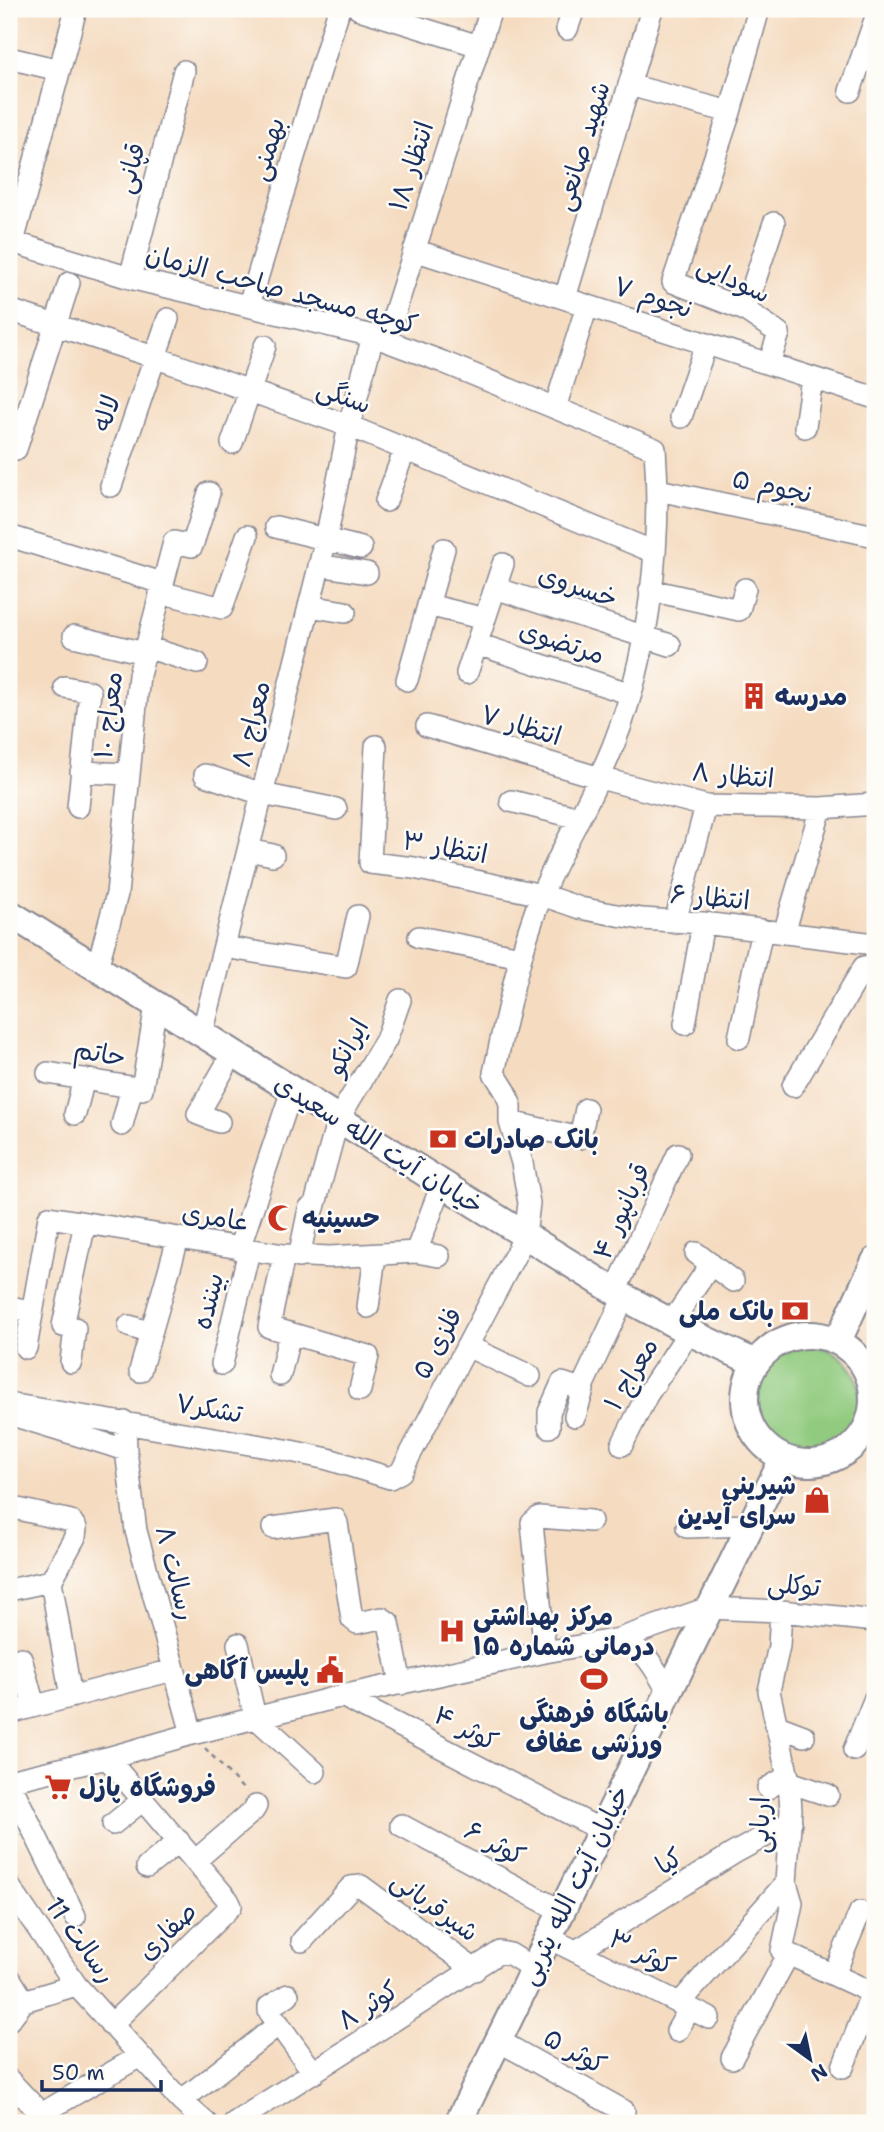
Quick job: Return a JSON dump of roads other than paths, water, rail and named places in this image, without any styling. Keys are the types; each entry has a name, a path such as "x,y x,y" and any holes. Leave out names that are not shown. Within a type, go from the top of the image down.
{"main road":[{"name":"خیابان آیت الله سعیدی","path":"9,913 619,1294 756,1363"},
{"path":"838,1341 875,1261"},
{"path":"820,1335 838,1341 853,1351 865,1365 872,1382 874,1400 869,1439 836,1458 819,1463 801,1463 783,1458 767,1449 755,1434 747,1417 744,1398 747,1380 768,1349 784,1339 820,1335"},
{"name":"خیابان آیت الله یثربی","path":"458,2123 783,1458"}],"street":[{"path":"11,242 76,9"},
{"name":"بهمنی","path":"249,305 339,9"},
{"path":"359,9 398,14 479,46"},
{"name":"انتظار ۱۸","path":"349,426 379,338 414,250 491,9"},
{"path":"567,29 574,9"},
{"name":"شهید صانعی","path":"565,298 652,9"},
{"path":"629,86 730,112 759,9"},
{"path":"850,91 875,20"},
{"path":"9,58 59,70"},
{"name":"قپانی","path":"130,278 184,71"},
{"name":"سودایی","path":"730,112 673,282 746,310 779,333 769,364"},
{"path":"746,310 774,223"},
{"name":"کوچه مسجد صاحب الزمان","path":"11,242 130,278 379,338 655,449 658,490"},
{"name":"نجوم ۷","path":"414,250 875,398"},
{"path":"16,449 69,283"},
{"path":"555,408 587,306"},
{"name":"سنگی","path":"9,310 154,357 349,426 654,552"},
{"name":"لاله","path":"110,486 168,319"},
{"path":"681,417 706,344"},
{"path":"232,443 265,346"},
{"path":"805,427 812,378"},
{"name":"معراج ۸","path":"202,1034 326,539 349,426"},
{"path":"386,501 405,449"},
{"path":"525,1236 528,1203 522,1163 510,1122 510,1104 494,1073 521,957 542,895 600,778 631,694 650,590 658,490"},
{"name":"نجوم ۵","path":"658,490 873,534"},
{"name":"معراج ۱۰","path":"97,968 117,894 136,700 145,650 174,542 191,546 209,493"},
{"path":"276,527 361,548"},
{"path":"9,536 222,608 247,536"},
{"path":"407,680 444,549"},
{"path":"467,673 503,564"},
{"path":"319,565 367,573"},
{"name":"خسروی","path":"495,588 670,645"},
{"path":"650,590 700,611 739,610 745,589"},
{"path":"428,605 485,618"},
{"path":"309,606 345,612"},
{"path":"74,636 197,663"},
{"name":"مرتضوی","path":"477,644 631,694"},
{"path":"65,687 90,692 78,807"},
{"name":"انتظار ۷","path":"427,726 600,778"},
{"name":"انتظار ۳","path":"376,746 370,863 414,868 542,895"},
{"path":"81,772 129,774"},
{"path":"205,775 262,794 336,809"},
{"name":"انتظار ۸","path":"600,778 706,806 821,808 875,804"},
{"path":"511,802 579,818"},
{"path":"675,922 706,806"},
{"path":"784,933 821,808"},
{"path":"248,850 273,855"},
{"name":"انتظار ۶","path":"542,895 611,915 875,944"},
{"path":"224,947 346,967 358,916"},
{"path":"685,1024 703,923"},
{"path":"739,1038 762,930"},
{"path":"419,937 521,957"},
{"path":"793,1086 870,970 875,944"},
{"name":"ایرانکو","path":"290,1333 269,1327 291,1256 309,1209 314,1208 338,1119 386,1040 400,1000"},
{"path":"122,1125 137,1088 156,1005"},
{"path":"219,1122 198,1114 233,1053"},
{"name":"حاتم","path":"48,1073 137,1088"},
{"path":"75,1114 84,1079"},
{"name":"بیننده","path":"222,1364 244,1250 292,1090"},
{"path":"510,1122 580,1138 586,1109"},
{"name":"قربانپور ۴","path":"575,1416 583,1390 581,1389 678,1154"},
{"path":"416,1252 442,1184"},
{"name":"عامری","path":"32,1311 43,1211 85,1223 291,1256 375,1256 416,1252 439,1255"},
{"path":"72,1362 75,1328 63,1326 85,1223"},
{"name":"فلزی ۵","path":"397,1476 525,1236"},
{"path":"140,1371 178,1239"},
{"path":"368,1307 375,1256"},
{"name":"معراج ۱","path":"622,1445 680,1327 703,1258 733,1280"},
{"path":"9,1307 32,1311 21,1340"},
{"path":"129,1326 151,1333"},
{"path":"280,1375 290,1333 368,1356 360,1390"},
{"path":"467,1346 530,1376"},
{"path":"549,1427 549,1412 562,1383 581,1389"},
{"name":"تشکر۷","path":"9,1404 286,1450 328,1459 390,1478 397,1476"},
{"path":"9,1414 126,1450"},
{"name":"رسالت ۸","path":"125,1422 136,1531 192,1734"},
{"path":"9,1507 71,1521 76,1528 75,1537 51,1581 71,1697"},
{"path":"545,1652 532,1523 539,1517 591,1521"},
{"path":"273,1528 335,1518 352,1619 357,1623 382,1618 389,1623 401,1684"},
{"path":"687,1527 749,1525"},
{"path":"9,1590 51,1581"},
{"path":"75,1916 9,1781 342,1696 545,1652 619,1639 708,1608"},
{"name":"توکلی","path":"708,1608 782,1611 875,1621"},
{"name":"اربابی","path":"677,2031 685,2006 786,1883 791,1822 788,1779 775,1725 769,1683 779,1646 782,1611"},
{"path":"619,1639 636,1646 645,1654 668,1691"},
{"path":"238,1644 255,1717 315,1772"},
{"path":"21,1658 34,1706"},
{"path":"9,1713 173,1670"},
{"name":"کوثر ۴","path":"342,1696 601,1829"},
{"path":"854,1750 875,1698"},
{"path":"775,1725 804,1736"},
{"path":"107,1758 196,1860 256,1806"},
{"path":"768,1788 788,1779 828,1795"},
{"path":"113,1824 143,1800"},
{"name":"کیا","path":"578,1950 734,1853 791,1822"},
{"name":"کوثر ۶","path":"401,1825 561,1911"},
{"path":"147,1867 179,1841"},
{"name":"صفاری","path":"111,2025 231,1906 196,1860"},
{"path":"786,1883 792,1903 781,1950 874,1993 843,2067"},
{"name":"شیرقربانی","path":"302,1941 351,1887 356,1885 475,1969"},
{"name":"رسالت 11","path":"9,1886 34,1927 76,1985 181,2101 206,2123"},
{"path":"834,1975 860,1912"},
{"name":"کوثر ۳","path":"549,1938 578,1950 709,2018"},
{"name":"کوثر ۸","path":"234,2123 500,1952 505,1952 534,1969"},
{"path":"732,2058 788,1955"},
{"path":"9,1977 24,2001"},
{"path":"9,2020 24,2001 76,1985"},
{"path":"288,1995 269,2009 314,2073"},
{"path":"181,2101 279,2024"},
{"name":"کوثر ۵","path":"499,2041 624,2111"},
{"path":"9,2080 46,2119 139,2056"}],"place":[{"name":"مدرسه","path":"754,696"},
{"name":"بانک صادرات","path":"443,1139"},
{"name":"حسینیه","path":"281,1218"},
{"name":"بانک ملی","path":"795,1311"},
{"name":"شیرینی سرای آیدین","path":"817,1500"},
{"name":"مرکز بهداشتی درمانی شماره ۱۵","path":"452,1631"},
{"name":"پلیس آگاهی","path":"330,1670"},
{"name":"باشگاه فرهنگی ورزشی عفاف","path":"594,1679"},
{"name":"فروشگاه پازل","path":"58,1787"}]}
